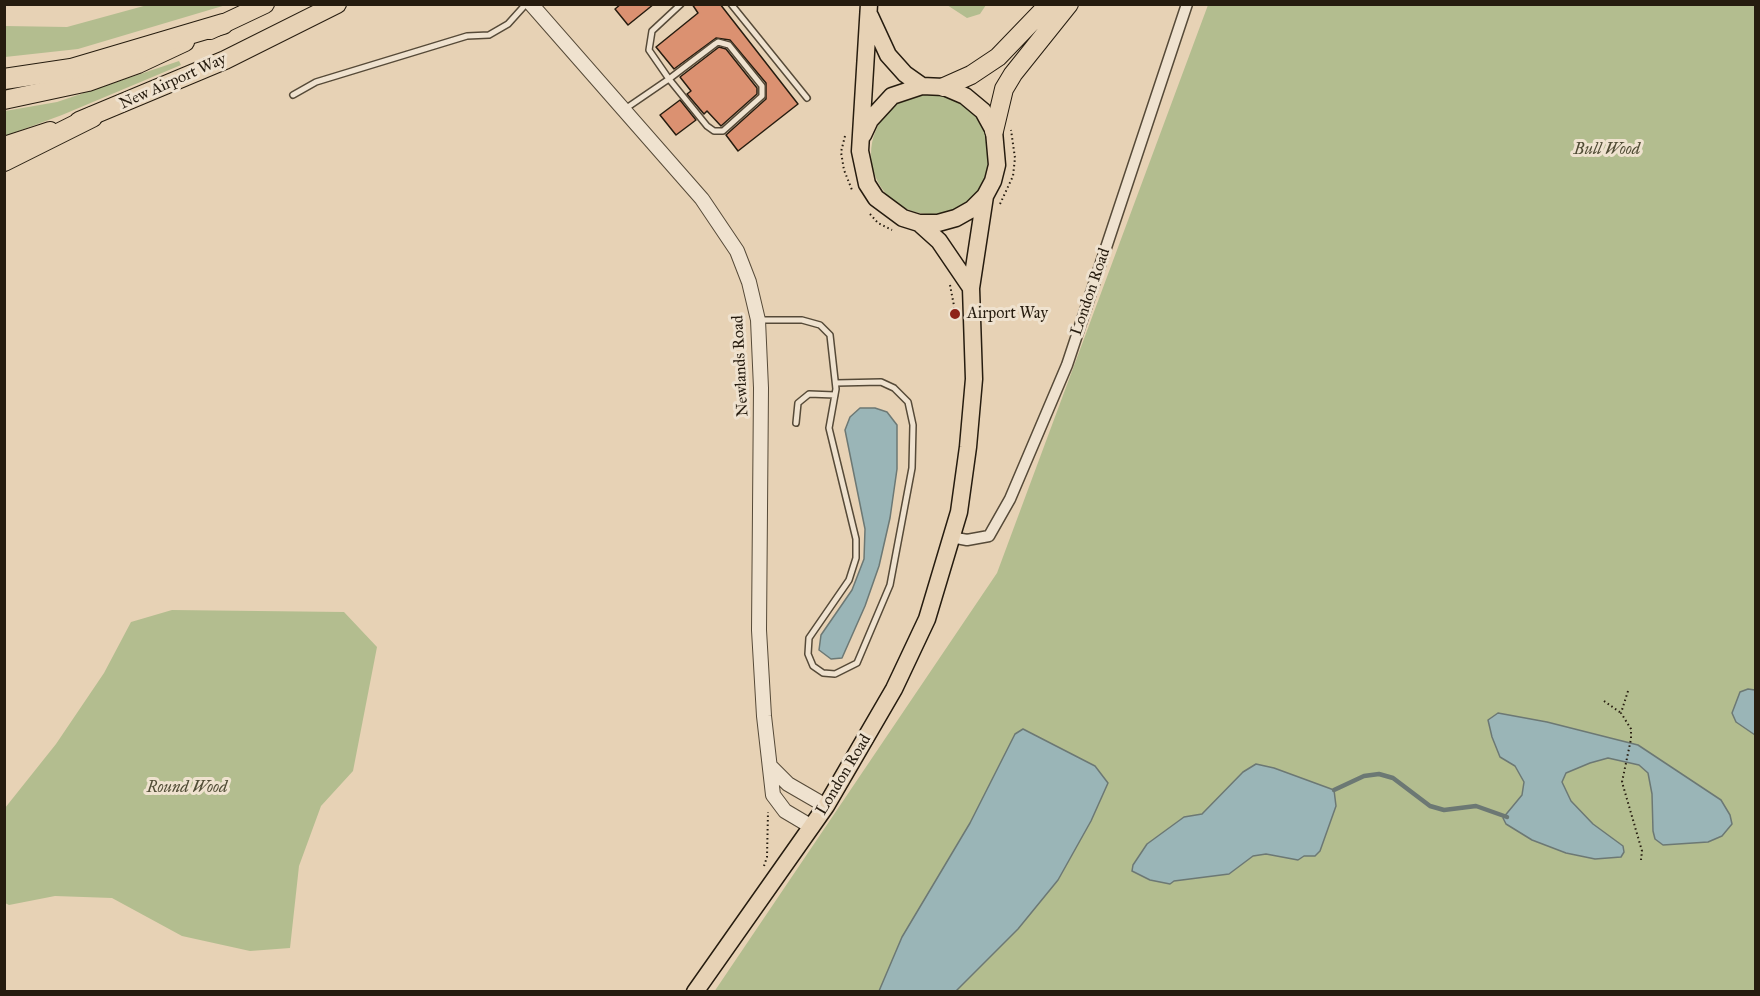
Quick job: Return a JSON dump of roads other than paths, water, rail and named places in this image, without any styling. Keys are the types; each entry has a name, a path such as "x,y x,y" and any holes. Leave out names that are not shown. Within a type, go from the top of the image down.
{"highway":[{"name":"New Airport Way","path":"4,100 88,82 138,64 265,4"},
{"name":"New Airport Way","path":"4,146 92,117 225,60 337,4"},
{"path":"944,87 971,75 998,57 1049,4"},
{"path":"994,131 1002,96 1013,74 1069,4"},
{"path":"4,79 71,69 223,24"},
{"path":"4,161 92,117"}],"main road":[{"path":"869,9 888,55 905,74 922,86"},
{"path":"869,9 861,168 867,184 888,210 919,223 939,241 971,288"},
{"path":"863,135 879,107 899,93 922,86 944,87 965,96 983,111 994,131 998,165 985,196 972,209 956,218 938,223 919,223"},
{"name":"London Road","path":"695,992 826,806 910,656 927,620 959,512 972,413 971,288 985,196"}],"street":[{"name":"Newlands Road","path":"531,4 625,109 721,224 737,251 749,282 758,320 761,388 759,630 764,716 773,795 785,811 812,827"},
{"name":"London Road","path":"951,537 967,540 989,536 1014,489 1067,364 1188,4"},
{"path":"771,767 788,784 826,806"}],"lane":[{"path":"293,95 316,82 467,36 489,35 508,24 526,4"},
{"path":"625,109 669,79 715,44 724,42 762,86 762,96 718,132 707,126 669,79 649,50 648,40 659,23 681,4"},
{"path":"732,4 807,98"},
{"path":"758,320 802,320 820,325 830,335 836,383 829,428 856,539 856,558 849,580 809,638 808,654 813,666 823,673 835,674 857,663 890,585 912,468 913,425 908,402 894,388 881,382 836,383"},
{"path":"796,423 798,403 809,394 835,395"}],"water":[{"path":"860,408 875,408 887,412 897,425 897,469 890,518 879,566 865,606 842,658 831,659 819,650 821,635 852,590 864,559 865,529 845,430 850,417"},
{"path":"1748,689 1755,690 1755,735 1736,722 1732,713 1740,692"},
{"path":"1498,713 1547,722 1638,745 1721,800 1730,815 1732,824 1722,836 1708,842 1663,845 1655,839 1653,831 1652,794 1648,773 1639,765 1608,758 1566,773 1562,782 1571,801 1593,824 1623,846 1624,852 1621,857 1595,859 1566,853 1532,840 1506,824 1503,818 1522,795 1524,782 1515,766 1500,757 1492,737 1488,720"},
{"path":"1023,729 1095,766 1108,783 1091,821 1058,880 1018,929 956,991 879,991 902,937 970,823 1015,734"},
{"path":"1256,764 1274,768 1334,790 1336,806 1320,851 1315,856 1304,856 1298,860 1266,854 1253,856 1229,874 1174,881 1170,884 1150,880 1132,871 1133,865 1147,844 1184,817 1202,814 1243,772"}],"waterway":[{"path":"1334,790 1364,776 1379,774 1393,778 1430,806 1444,810 1476,806 1507,817"}],"place":[{"name":"Airport Way","path":"955,314"}],"park label":[{"name":"Bull Wood","path":"1607,150"},
{"name":"Round Wood","path":"187,788"}]}
